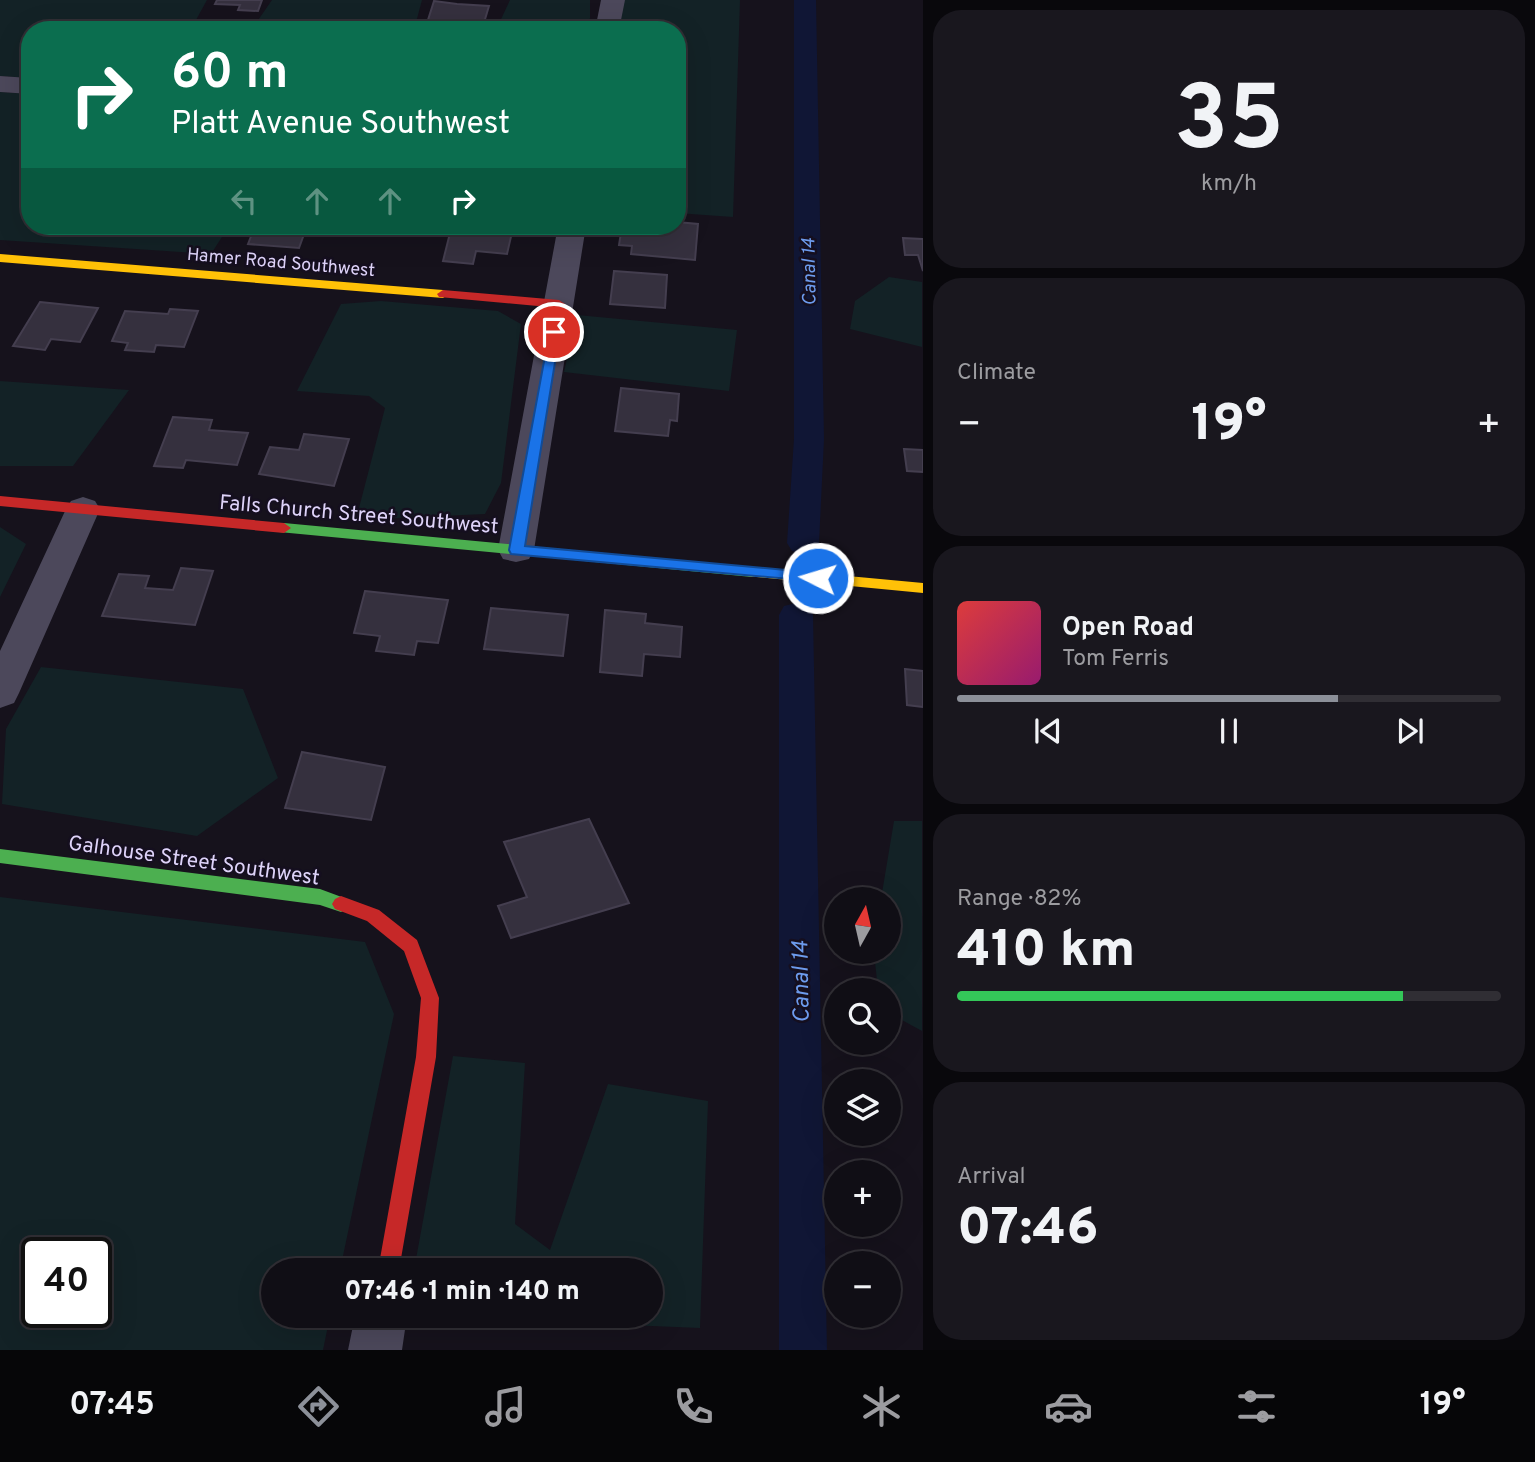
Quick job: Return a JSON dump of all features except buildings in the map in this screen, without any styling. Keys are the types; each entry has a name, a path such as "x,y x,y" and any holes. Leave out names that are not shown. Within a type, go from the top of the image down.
{"street":[{"path":"609,21 613,0"},
{"path":"0,84 21,85"},
{"path":"516,550 570,235"},
{"name":"Hamer Road Southwest","path":"0,258 559,304"},
{"name":"Falls Church Street Southwest","path":"0,501 922,588"},
{"path":"0,693 83,509"},
{"name":"Galhouse Street Southwest","path":"0,856 320,897 373,915 411,946 430,998 426,1058 391,1258"},
{"path":"375,1350 379,1328"}],"shaded area":[{"path":"0,0 207,0 196,20 206,21 21,21 21,77 0,76"},
{"path":"272,0 422,0 416,21 257,21"},
{"path":"510,0 590,0 588,21 500,21"},
{"path":"623,0 740,0 733,217 686,214 686,21 619,21"},
{"path":"0,92 21,93 21,235 223,235 211,254 0,240"},
{"path":"889,277 922,282 922,347 850,329 855,301"},
{"path":"381,301 498,311 521,324 501,483 485,514 395,518 359,508 385,408 369,396 297,391 341,304"},
{"path":"577,315 737,330 729,391 564,372"},
{"path":"0,381 129,390 73,466 0,466"},
{"path":"0,527 26,544 0,597"},
{"path":"41,667 243,689 278,778 197,836 2,804 6,729"},
{"path":"894,821 922,821 922,1031 901,1020 901,978 877,978 875,964 901,964 901,887 883,887"},
{"path":"0,897 365,942 394,1014 343,1258 261,1258 261,1328 328,1328 323,1350 0,1350"},
{"path":"453,1056 525,1063 515,1224 550,1250 608,1084 708,1101 700,1328 663,1326 663,1258 416,1258"}],"waterway":[{"name":"Canal 14","path":"803,543 809,439 805,0"},
{"name":"Canal 14","path":"796,615 803,1350"}],"traffic: fast":[{"path":"284,528 752,572"},
{"path":"0,856 320,897 341,904"}],"traffic: slow":[{"path":"0,258 443,294"},
{"path":"752,572 923,588"}],"traffic: jam":[{"path":"443,294 559,304"},
{"path":"0,501 284,528"},
{"path":"341,904 373,915 411,946 430,998 426,1057 391,1258"}],"route":[{"path":"554,332 516,550 818,578"}]}
